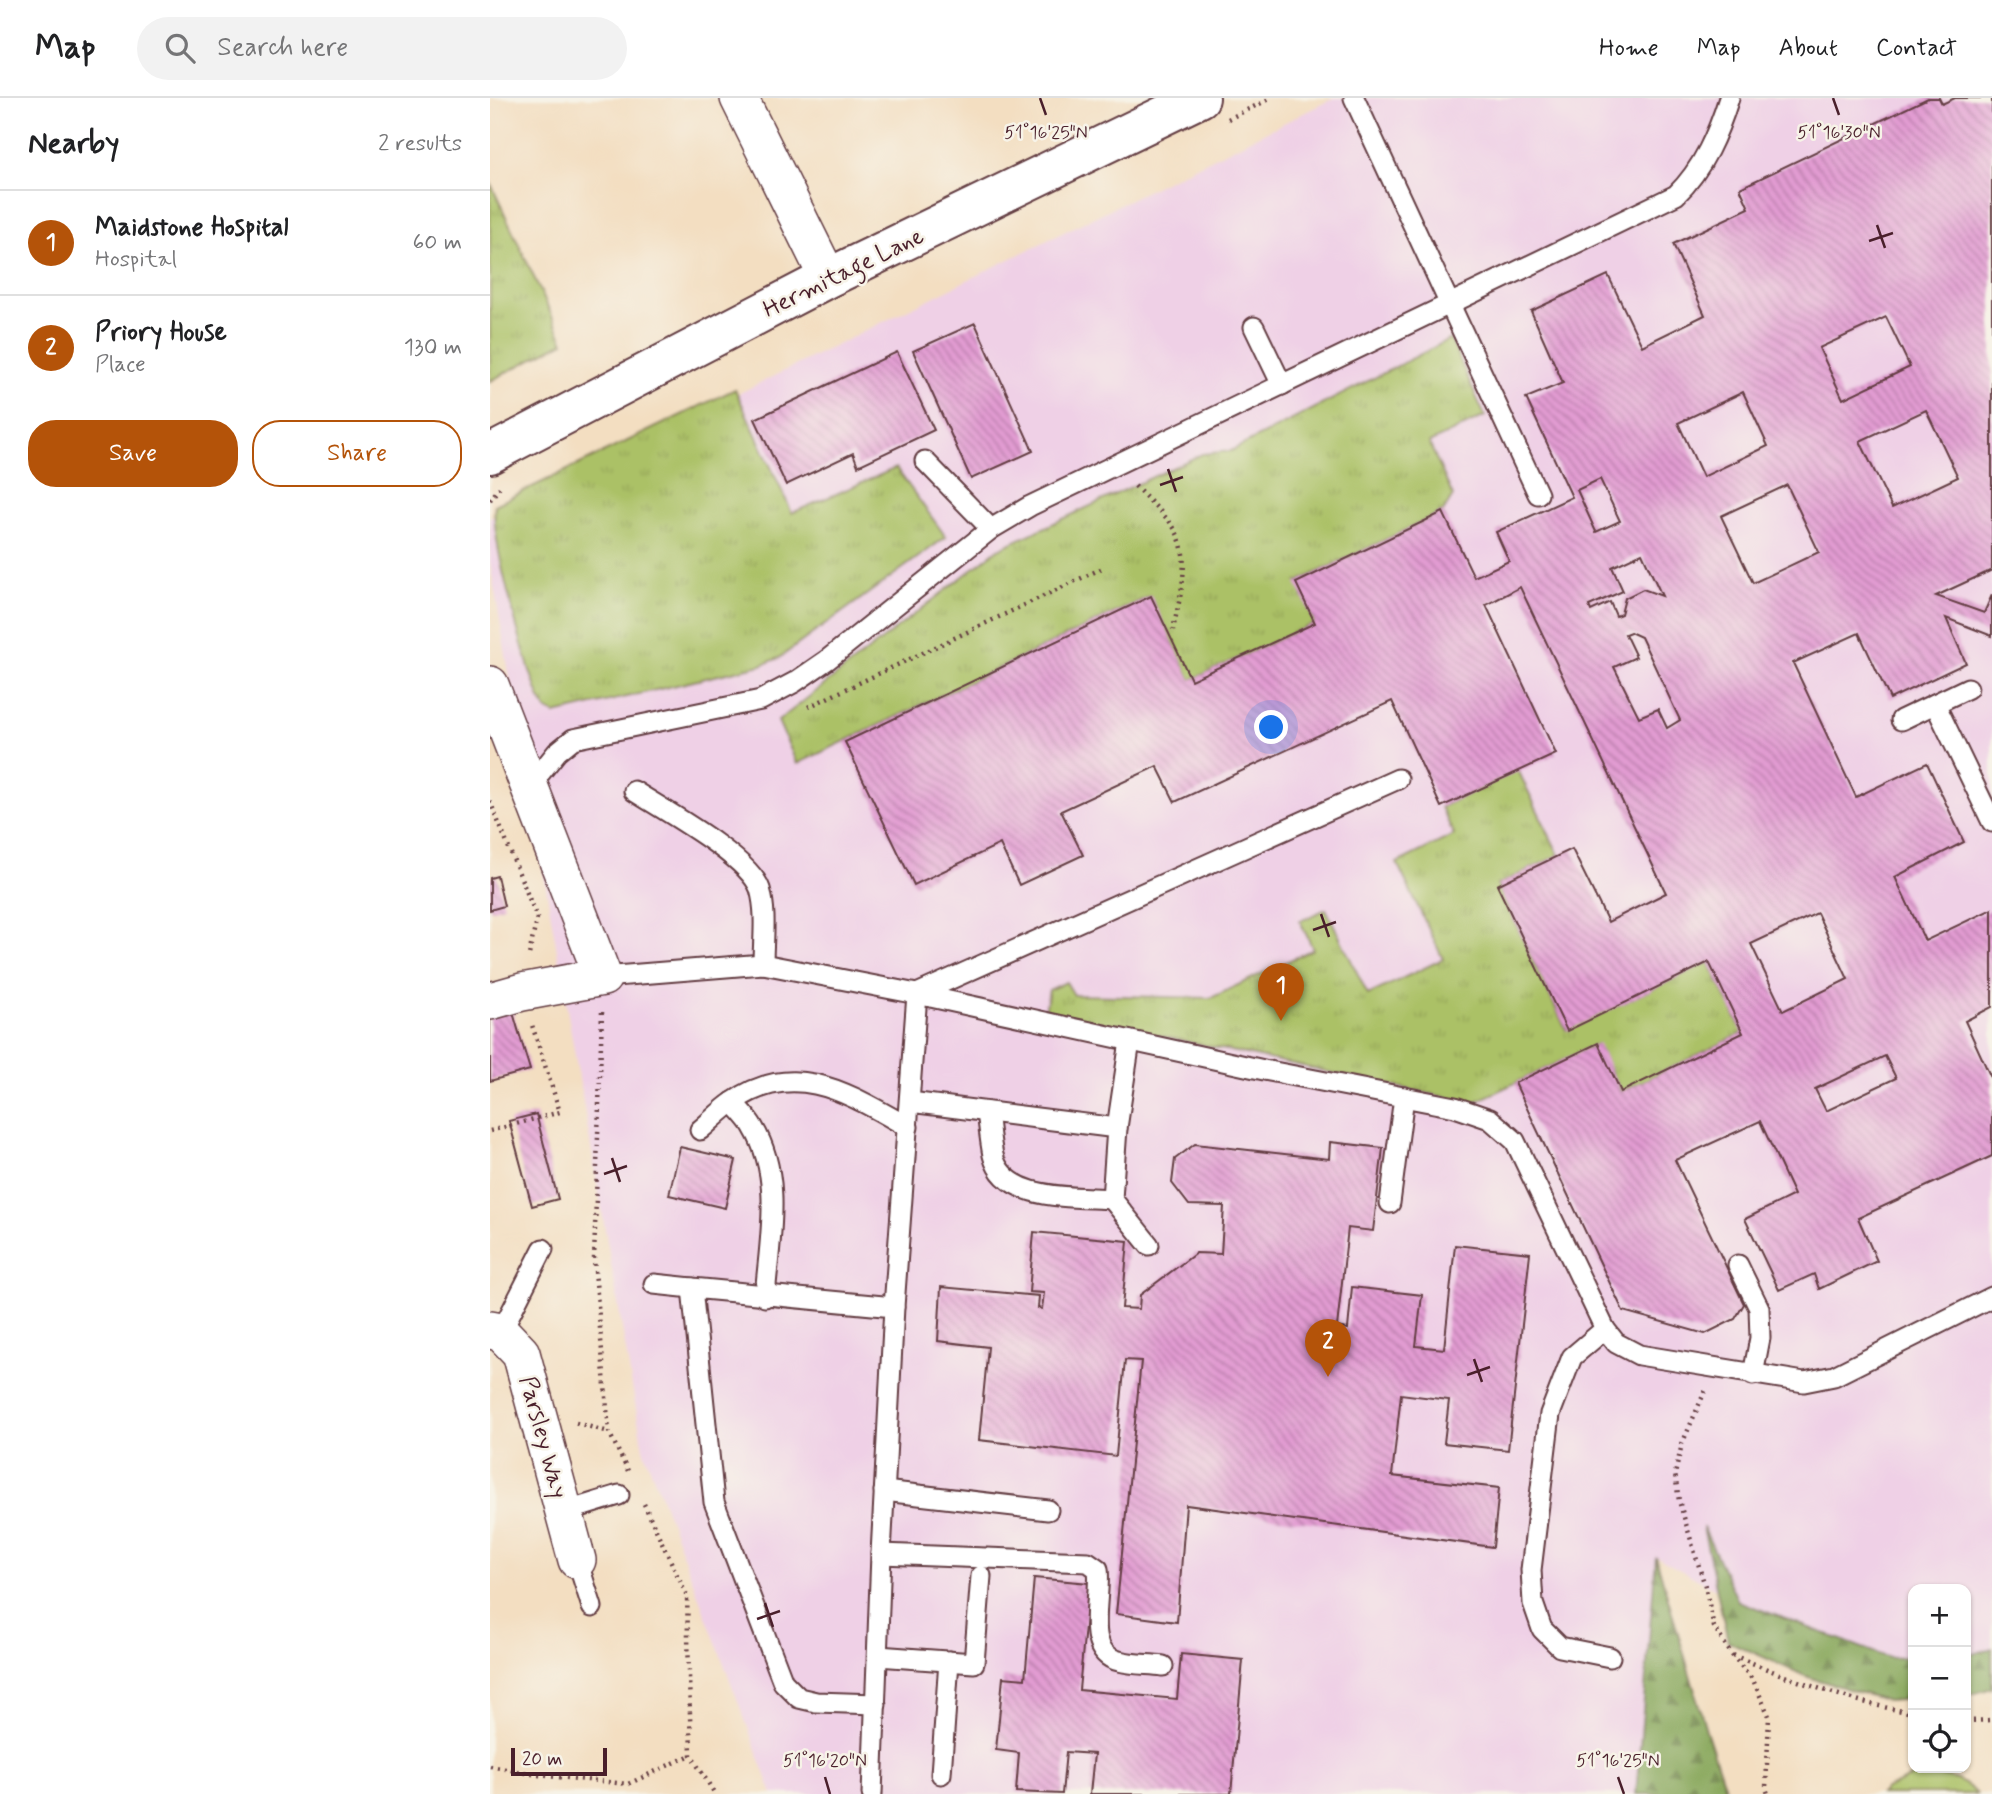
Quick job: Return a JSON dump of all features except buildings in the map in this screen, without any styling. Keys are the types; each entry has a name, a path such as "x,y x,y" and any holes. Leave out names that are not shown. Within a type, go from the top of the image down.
{"main road":[{"name":"Hermitage Lane","path":"490,454 828,278 1200,98"}],"street":[{"path":"739,98 828,278"},
{"path":"490,685 603,977 506,997"},
{"name":"Parsley Way","path":"496,1331 521,1353 577,1560"}],"lane":[{"path":"1354,98 1538,494"},
{"path":"529,787 557,752 573,739 761,700 795,682 827,660 991,529 1031,506 1676,195 1688,184 1700,165 1730,98"},
{"path":"1254,327 1282,386"},
{"path":"925,461 991,529"},
{"path":"1901,720 1968,688"},
{"path":"1935,704 1992,822"},
{"path":"916,994 1398,779"},
{"path":"634,791 737,858 751,873 763,901 763,964"},
{"path":"603,977 763,964 1455,1107 1490,1119 1515,1141 1605,1329 1616,1343 1639,1354 1804,1382 1834,1376 1992,1297"},
{"path":"872,1794 894,1307 916,994"},
{"path":"1130,1041 1117,1128 1112,1199 1149,1245"},
{"path":"700,1130 733,1102 752,1091 782,1083 808,1082 828,1086 854,1097 908,1127"},
{"path":"1390,1203 1404,1097"},
{"path":"733,1102 753,1127 766,1155 774,1188 765,1297"},
{"path":"910,1102 1117,1128"},
{"path":"987,1112 993,1157 1004,1178 1027,1192 1112,1199"},
{"path":"496,1331 543,1249"},
{"path":"1738,1265 1759,1308 1760,1338 1753,1375"},
{"path":"653,1284 765,1297 894,1307"},
{"path":"692,1288 714,1502 783,1682 799,1698 816,1702 876,1704"},
{"path":"1605,1329 1572,1357 1550,1414 1531,1570 1533,1603 1542,1629 1560,1647 1610,1657"},
{"path":"564,1512 630,1490"},
{"path":"884,1491 1048,1510"},
{"path":"881,1554 1088,1562 1098,1569 1100,1581 1097,1642 1105,1653 1117,1661 1163,1666"},
{"path":"577,1560 592,1607"},
{"path":"878,1656 974,1663 981,1576"},
{"path":"941,1774 949,1661"}],"path":[{"path":"1135,486 1171,523 1182,543 1185,562 1173,630"},
{"path":"804,709 1105,567"},
{"path":"490,801 537,918 506,997 559,1112 490,1131"},
{"path":"603,977 594,1259 609,1432 630,1490 687,1596 691,1755 715,1794"},
{"path":"1712,1367 1703,1399 1682,1444 1675,1474 1679,1501 1705,1586 1714,1627 1753,1681 1769,1716 1768,1794"},
{"path":"1732,1655 1795,1681 1877,1706 1908,1712"},
{"path":"1971,1721 1992,1720"},
{"path":"490,1766 537,1775 628,1784 691,1755"}],"shaded area":[{"path":"1334,98 1992,98 1992,1675 1971,1681 1971,1584 1908,1584 1908,1667 1738,1601 1656,1557 1636,1794 773,1794 643,1449 490,563 490,517"}],"green space":[{"path":"490,182 564,342 490,381"},
{"path":"1450,339 1485,416 1429,443 1453,496 1443,512 1297,582 1315,623 1191,680 1150,596 797,764 778,721 998,549 1202,454 1231,451"},
{"path":"735,389 792,513 896,468 946,537 779,658 761,665 555,714 547,710 540,699 510,601 498,545 495,505"},
{"path":"1518,770 1559,855 1497,885 1566,1030 1709,962 1743,1033 1621,1092 1597,1044 1473,1103 1045,1011 1049,990 1066,982 1074,995 1211,998 1313,949 1300,921 1326,909 1368,995 1443,959 1397,863 1454,835 1441,807"},
{"path":"1703,1527 1738,1601 1889,1658 1908,1657 1908,1699 1888,1701 1805,1676 1728,1641"},
{"path":"1656,1557 1706,1730 1727,1794 1636,1794"},
{"path":"1992,1648 1992,1688 1971,1694 1971,1654"},
{"path":"1917,1775 1957,1780 1977,1794 1880,1794 1885,1789"}],"place":[{"name":"Maidstone Hospital","path":"1281,1021"},
{"name":"Priory House","path":"1328,1377"}]}
